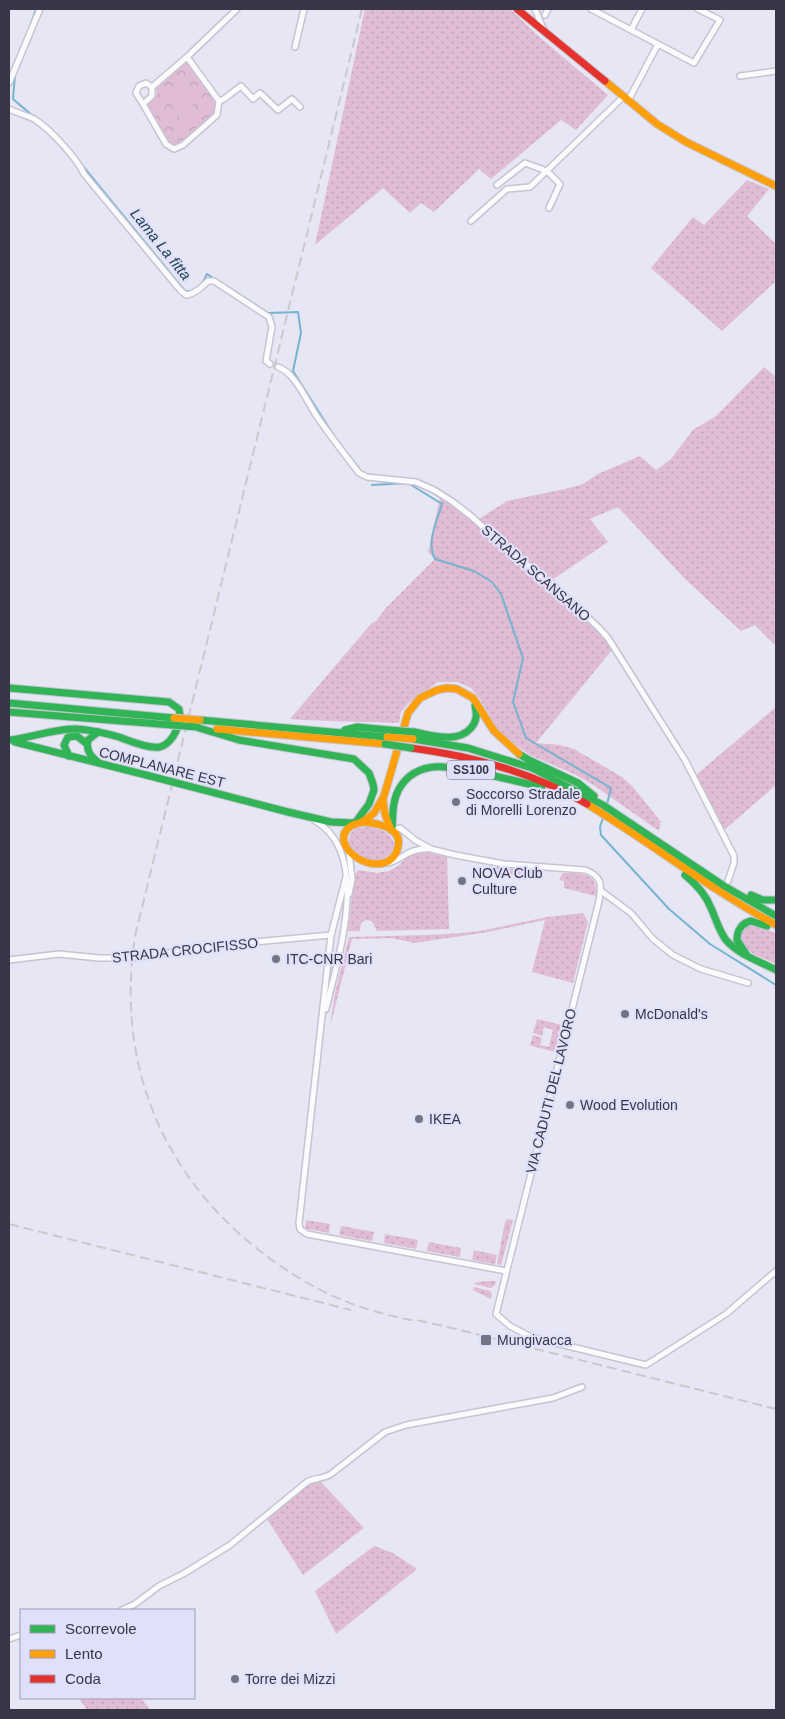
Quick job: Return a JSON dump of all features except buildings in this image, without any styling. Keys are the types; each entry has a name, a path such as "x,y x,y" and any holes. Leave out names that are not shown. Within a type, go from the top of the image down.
{"main road":[{"path":"519,9 625,99 658,124 686,142 776,186"},
{"path":"9,688 170,702 180,710 177,729 168,743 162,746 148,746 91,730 64,729 24,739 9,740"},
{"path":"384,796 385,814 399,841 399,849 387,863 363,862 348,852 344,844 344,836 348,829 374,813 384,796 405,720 413,706 420,698 429,693 447,688 466,692 473,698"},
{"name":"SS100","path":"199,725 387,737 414,735 448,738 464,735 476,722 477,712 473,698"},
{"name":"SS100","path":"473,698 494,731 514,750 530,760 578,783 603,805"},
{"name":"SS100","path":"9,703 174,718 199,725 238,740 354,759 366,768 372,778 374,789 369,803 357,818 358,823"},
{"name":"SS100","path":"9,712 172,725 335,732 357,728 387,737 411,748 439,750 464,755 515,771 558,789 592,807 730,899 776,925"},
{"path":"87,744 91,736 98,732"},
{"name":"SS100","path":"414,735 468,748 532,768 603,805 751,902 776,916"},
{"path":"69,756 64,746 66,740 69,736 79,736 87,744 89,754 103,764"},
{"name":"COMPLANARE EST","path":"9,740 309,817 331,822 358,823"},
{"name":"SS100","path":"392,830 395,798 403,782 418,770 438,765 452,766 538,786 592,807"},
{"path":"394,820 400,828"},
{"path":"358,823 372,823 392,830"},
{"path":"647,844 665,862 691,880 710,906 724,937 736,950 776,970"},
{"path":"694,865 728,881 758,900 776,900"},
{"path":"746,954 739,946 737,940 738,932 748,921 759,922 776,931"}],"street":[{"path":"9,82 40,9"},
{"path":"152,87 187,58 238,9"},
{"path":"295,47 304,9"},
{"path":"535,9 544,31"},
{"path":"545,15 548,9"},
{"path":"591,9 694,62 720,20 698,9"},
{"path":"630,30 642,9"},
{"path":"471,221 507,189 530,187 625,99 658,44"},
{"path":"152,87 146,83 139,86 136,93 166,144 174,149 184,145 216,115 219,101 187,58"},
{"path":"740,76 776,71"},
{"path":"219,101 241,86 253,99 260,93 278,110 292,99 300,107"},
{"path":"143,104 152,96 152,87"},
{"path":"9,109 34,120 61,142 81,166 84,174 181,291 186,295 190,295 208,281 214,281 269,317 272,326 266,361 270,364"},
{"path":"497,185 525,163 547,170 560,184 549,208"},
{"name":"STRADA SCANSANO","path":"278,367 293,379 318,418 359,473 368,477 416,482 434,490 453,502 509,551 552,584 608,638 685,760 734,856 734,863 728,881"},
{"path":"309,817 330,831 338,844 344,859 347,905"},
{"path":"392,830 400,828 430,849"},
{"path":"387,863 393,862 413,850 430,849 504,864 585,870 597,877 600,883 600,891 631,913 654,939 673,955 701,969 748,983"},
{"path":"320,1035 343,938 352,879 348,852"},
{"path":"346,877 331,935 299,1223 300,1229 307,1234 506,1271"},
{"name":"VIA CADUTI DEL LAVORO","path":"600,891 496,1314 510,1326 531,1337 646,1365 726,1314 776,1271"},
{"name":"STRADA CROCIFISSO","path":"9,960 59,954 99,958 132,958 232,944 331,935"},
{"path":"124,1609 135,1604 159,1586 216,1555 311,1480 325,1478 390,1430 406,1425 553,1398 582,1387"}],"green space":[{"path":"365,9 510,9 537,35 608,95 576,130 561,120 491,179 479,169 434,212 421,203 410,213 383,188 315,245"},
{"path":"186,61 215,102 215,114 182,144 177,146 167,141 146,106 157,95 156,89"},
{"path":"177,84 198,113 184,124 164,94"},
{"path":"747,180 769,189 747,216 776,244 776,281 722,331 651,268 693,217 704,225"},
{"path":"764,367 776,377 776,646 755,625 741,631 685,579 618,507 590,519 608,542 552,580 479,519 507,501 583,484 598,474 640,456 656,470 671,459 693,430 716,416"},
{"path":"440,498 471,519 606,639 612,650 536,743 560,745 574,749 622,777 633,787 661,822 659,831 592,784 530,755 517,746 497,729 480,699 471,688 457,682 438,682 409,703 401,712 399,723 290,719 371,624 435,559 428,552"},
{"path":"776,707 776,785 723,831 696,775"},
{"path":"367,827 381,830 389,835 394,843 394,848 389,855 374,860 358,855 352,849 349,842 350,834 356,828"},
{"path":"421,851 447,857 449,929 377,931 372,921 366,920 361,923 360,931 348,931 354,877 358,870 377,873 389,871 410,855"},
{"path":"491,866 523,870 526,878 491,869"},
{"path":"563,873 582,874 591,878 596,888 596,896 564,888 564,881 559,880"},
{"path":"583,913 588,922 573,983 532,972 545,920 488,932 415,943 391,938 352,939 330,1027 335,993 349,937 462,933 547,917"},
{"path":"753,924 776,934 776,964 754,954 744,946 741,934 746,927"},
{"path":"537,1019 562,1025 555,1052 525,1044 530,1045 533,1035 542,1038 540,1045 549,1047 553,1030 544,1027 542,1036 533,1033"},
{"path":"507,1219 513,1220 501,1265 497,1264"},
{"path":"306,1220 330,1224 329,1233 307,1229 305,1227"},
{"path":"341,1226 374,1232 372,1241 339,1235"},
{"path":"385,1234 418,1240 416,1249 384,1243"},
{"path":"429,1242 461,1248 460,1257 427,1251"},
{"path":"474,1250 497,1255 495,1264 472,1260"},
{"path":"496,1281 495,1285 491,1288 474,1284 474,1283"},
{"path":"474,1287 490,1291 492,1294 491,1299 473,1290"},
{"path":"307,1482 321,1482 364,1528 303,1575 265,1516"},
{"path":"374,1546 393,1553 417,1569 336,1634 315,1591"},
{"path":"80,1699 142,1699 150,1710 87,1710"}],"waterway":[{"name":"Lama La fitta","path":"27,35 36,9"},
{"name":"Lama La fitta","path":"15,75 13,99 33,116"},
{"name":"Lama La fitta","path":"61,140 68,147"},
{"name":"Lama La fitta","path":"82,165 185,291 192,291 202,284 207,274 216,280"},
{"name":"Lama La fitta","path":"220,282 268,313 298,312 301,333 293,371 336,439 359,468"},
{"name":"Lama La fitta","path":"372,485 408,483 442,504 432,539 435,559 474,571 492,582 501,594 523,658 513,702 526,738 611,788 607,804"},
{"path":"603,818 600,827 601,835 669,909 710,944 776,985"}],"railway":[{"path":"362,9 135,936 131,982 132,1027 140,1070 153,1111 171,1150 196,1186 225,1220 260,1251 311,1285 345,1301 377,1312 452,1328 776,1409"},
{"path":"9,1224 351,1310"}],"traffic: fast":[{"path":"9,688 169,702 179,709 180,718 173,736 160,747 145,746 108,734 77,729 60,730 9,740"},
{"path":"9,703 174,718"},
{"path":"414,732 444,737 459,736 471,728 474,723 476,715 475,706"},
{"path":"9,712 172,725"},
{"path":"200,720 387,737"},
{"path":"172,725 197,727"},
{"path":"345,730 357,727 389,730"},
{"path":"199,728 239,740 354,759 369,773 374,790 369,804 355,823"},
{"path":"389,730 414,732"},
{"path":"98,732 88,740 89,752 98,762"},
{"path":"69,756 64,745 68,737 77,736 87,744"},
{"path":"413,739 468,748 532,768 603,805 724,886 776,916"},
{"path":"15,742 146,775"},
{"path":"385,744 411,748"},
{"path":"519,754 578,783 594,796"},
{"path":"392,830 394,804 399,789 407,778 417,771 428,768 453,767 542,787"},
{"path":"146,775 288,812"},
{"path":"288,812 331,822 355,823"},
{"path":"685,875 697,886 706,899 726,940 743,954 776,970"},
{"path":"751,895 763,900 776,900"},
{"path":"746,954 737,940 741,928 745,923 751,921 767,926"}],"traffic: slow":[{"path":"605,81 657,124 686,142 776,186"},
{"path":"362,822 374,813 384,796 408,713 420,698 437,690 457,689 473,698 494,731 519,754"},
{"path":"174,718 200,720"},
{"path":"217,729 385,744"},
{"path":"387,737 413,739"},
{"path":"383,800 385,814 391,830"},
{"path":"587,804 704,881 776,925"},
{"path":"362,822 387,827 396,835 398,849 390,860 381,864 371,863 361,860 347,848 344,840 345,833 351,826 362,822"}],"traffic: jam":[{"path":"517,9 605,81"},
{"path":"411,748 434,751 502,767 545,783 587,804"}],"place":[{"name":"Soccorso Stradale di Morelli Lorenzo","path":"456,802"},
{"name":"NOVA Club Culture","path":"462,881"},
{"name":"ITC-CNR Bari","path":"276,959"},
{"name":"McDonald's","path":"625,1014"},
{"name":"Wood Evolution","path":"570,1105"},
{"name":"IKEA","path":"419,1119"},
{"name":"Mungivacca","path":"486,1340"},
{"name":"Torre dei Mizzi","path":"235,1679"}]}
